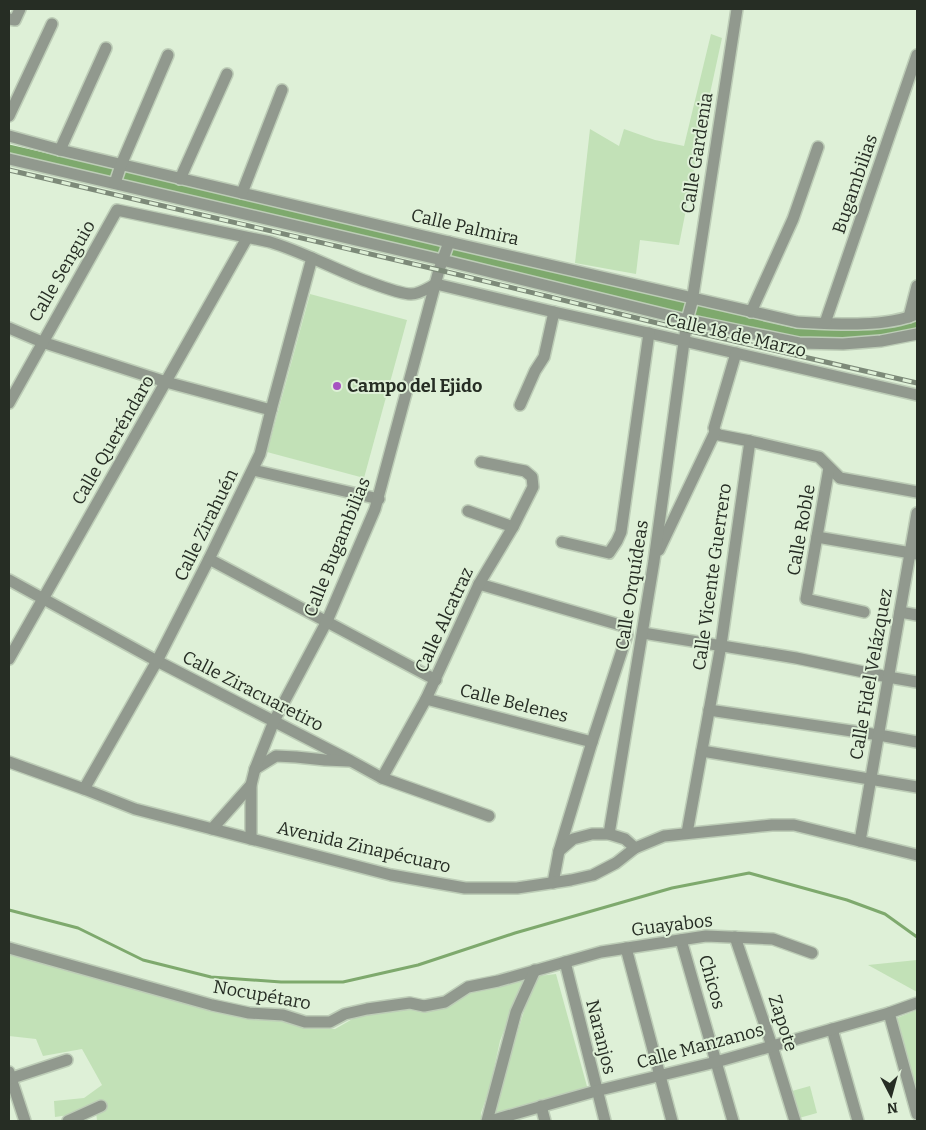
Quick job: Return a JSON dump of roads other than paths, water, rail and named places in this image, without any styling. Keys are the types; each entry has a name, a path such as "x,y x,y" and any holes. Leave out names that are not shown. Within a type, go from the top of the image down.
{"street":[{"path":"12,20 20,9"},
{"name":"Calle Gardenia","path":"688,319 737,9"},
{"path":"9,116 52,24"},
{"path":"60,150 106,48"},
{"path":"115,183 168,55"},
{"name":"Bugambilias","path":"825,323 917,55"},
{"path":"180,179 227,74"},
{"path":"242,193 282,90"},
{"name":"Calle Palmira","path":"9,136 121,165 448,243 692,300 797,322 854,324 886,322 913,315"},
{"path":"751,312 794,219 818,147"},
{"path":"9,159 442,259 688,319 799,343 844,344 881,341 917,334"},
{"path":"248,214 255,197"},
{"name":"Calle Senguio","path":"9,403 117,210 247,238"},
{"path":"247,238 270,242 288,248 380,287 410,294 436,284 649,333"},
{"name":"Calle Queréndaro","path":"9,659 247,238"},
{"name":"Calle Bugambilias","path":"251,839 251,785 255,769 274,721 327,622 378,499 442,259 448,243"},
{"name":"Calle Zirahuén","path":"84,789 157,661 260,454 312,258"},
{"path":"913,315 917,286"},
{"path":"520,405 534,371 544,357 554,312"},
{"name":"Calle Orquídeas","path":"609,834 654,561 688,319"},
{"path":"9,328 42,342 166,382 271,410"},
{"name":"Calle 18 de Marzo","path":"562,542 609,553 621,532 649,333 917,395"},
{"path":"654,561 715,432 714,428 736,353"},
{"path":"715,432 719,435 819,457 840,478 917,492"},
{"name":"Calle Vicente Guerrero","path":"688,833 721,646 750,441"},
{"name":"Calle Alcatraz","path":"382,778 436,680 479,584 513,527 533,487 532,477 525,471 481,462"},
{"name":"Calle Roble","path":"829,468 806,599 864,612"},
{"path":"253,470 378,499"},
{"path":"468,511 513,527"},
{"name":"Calle Fidel Velázquez","path":"860,841 900,612 914,553 917,513"},
{"path":"817,537 914,553"},
{"name":"Calle Belenes","path":"209,559 436,680"},
{"name":"Calle Ziracuaretiro","path":"9,580 157,661 382,778 489,816"},
{"path":"479,584 626,628 627,635 559,851 553,883"},
{"path":"900,612 917,615"},
{"path":"643,632 796,658 917,682"},
{"name":"Calle Belenes","path":"426,699 592,742"},
{"path":"709,710 917,742"},
{"path":"702,751 917,787"},
{"path":"255,769 276,756 351,761"},
{"name":"Avenida Zinapécuaro","path":"9,762 135,809 391,875 465,888 517,888 572,880 593,875 616,863 635,848 664,836 772,825 794,825 917,855"},
{"path":"212,829 251,785"},
{"path":"559,851 573,839 592,834 609,834 625,839 635,848"},
{"name":"Guayabos","path":"565,962 602,952 706,936 773,940 812,953"},
{"name":"Zapote","path":"735,937 795,1121"},
{"name":"Chicos","path":"681,940 733,1121"},
{"name":"Nocupétaro","path":"9,948 212,1005 249,1013 283,1015 305,1022 330,1022 345,1014 367,1008 410,1003 424,1006 445,1002 468,987 498,981 565,962"},
{"path":"626,948 672,1121"},
{"name":"Naranjos","path":"565,962 605,1121"},
{"path":"488,1121 516,1012 535,970"},
{"name":"Calle Manzanos","path":"488,1121 596,1091 716,1062 917,1003"},
{"path":"888,1013 917,1114"},
{"path":"832,1029 858,1121"},
{"path":"24,1121 10,1076 67,1060"},
{"path":"68,1121 101,1106"},
{"path":"541,1106 545,1121"}],"waterway":[{"path":"9,150 796,334 843,335 882,333 917,324"},
{"path":"9,910 78,928 143,960 211,977 281,982 343,982 418,965 515,933 672,888 749,873 847,900 885,914 917,937"}],"railway":[{"path":"9,170 917,383"}],"place":[{"name":"Campo del Ejido","path":"337,386"}]}
